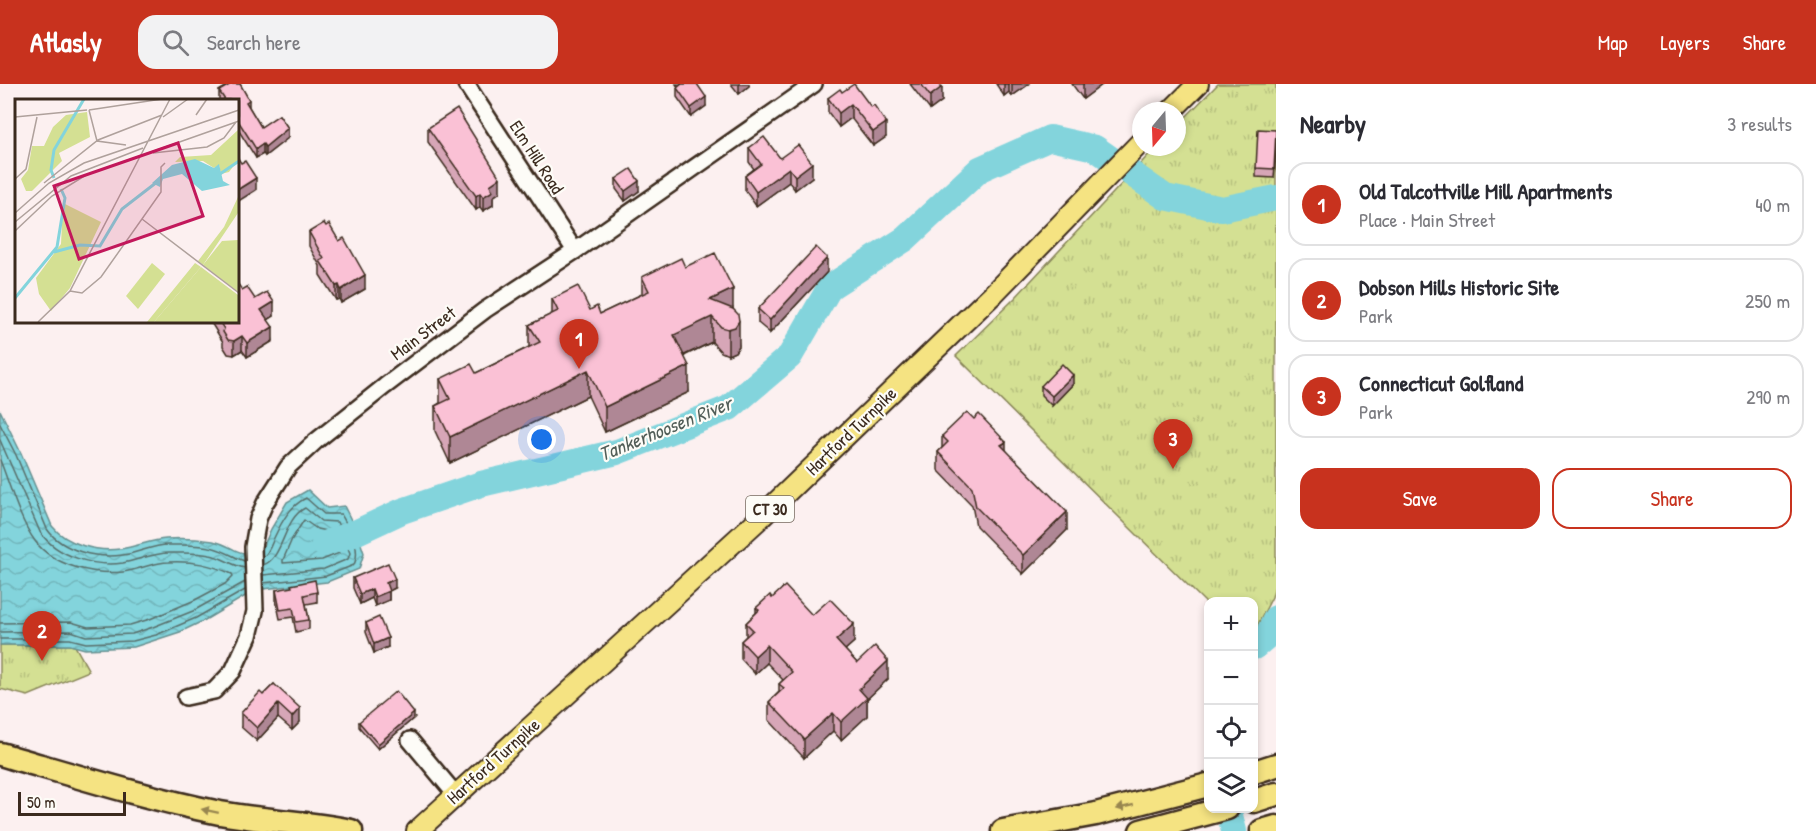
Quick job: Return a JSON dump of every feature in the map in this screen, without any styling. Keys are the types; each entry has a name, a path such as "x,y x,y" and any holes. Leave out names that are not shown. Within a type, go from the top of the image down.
{"highway":[{"path":"0,754 205,809 263,819 325,825 351,831"},
{"path":"1003,831 1096,814 1204,787"},
{"path":"1141,831 1210,813"}],"main road":[{"path":"1181,102 1198,84"},
{"name":"Hartford Turnpike","path":"417,831 759,519 952,334 1132,152"}],"street":[{"name":"Elm Hill Road","path":"466,84 575,251"},
{"name":"Main Street","path":"186,697 214,691 233,671 249,636 255,612 253,547 258,519 288,467 316,441 485,310 575,251 814,84"},
{"path":"410,740 456,795"}],"green space":[{"path":"1218,84 1276,84 1276,582 1272,597 1258,624 1258,597 1204,597 1204,601 956,356 1015,298 1148,156 1186,156 1186,117"},
{"path":"0,645 75,646 89,671 28,696 0,689"}],"water":[{"path":"0,410 52,526 58,533 83,546 111,550 160,540 190,539 221,543 245,553 261,552 287,502 308,490 327,508 344,506 364,553 359,569 327,582 263,589 247,595 180,632 134,647 85,649 70,645 0,645"}],"building":[{"path":"231,84 240,84 249,100 246,102 261,127 279,115 288,128 265,147 263,144 256,149 238,121 238,99 224,99 219,91"},
{"path":"682,84 697,84 706,97 691,108 677,88"},
{"path":"854,84 871,107 874,105 886,123 873,132 851,104 839,113 828,98 840,89 842,92"},
{"path":"921,84 939,84 942,87 930,96"},
{"path":"457,109 500,178 490,185 493,191 483,197 480,193 476,196 428,128"},
{"path":"1258,129 1276,130 1274,169 1256,168"},
{"path":"764,137 780,158 798,145 812,163 795,176 789,168 756,192 745,176 761,164 749,148"},
{"path":"238,158 241,163 245,161 256,178 238,189"},
{"path":"631,169 639,181 625,191 616,179"},
{"path":"324,223 326,226 329,224 339,241 344,238 365,275 341,290 320,261 324,259 309,232"},
{"path":"816,247 827,258 770,320 758,309"},
{"path":"715,253 733,289 710,300 733,309 738,314 739,321 735,327 728,329 721,327 712,317 674,335 689,366 605,407 588,370 450,437 435,406 450,399 440,379 471,364 476,373 540,342 529,325 558,311 552,299 578,286 590,310 597,306 600,314 649,291 642,277 681,258 685,267"},
{"path":"238,284 242,290 247,287 255,299 267,292 274,302 261,310 273,327 247,343 242,336 234,341 228,340 223,332 224,329 220,322 238,322"},
{"path":"1062,364 1073,375 1052,396 1041,386"},
{"path":"967,412 974,419 979,414 1006,442 1001,445 1067,512 1023,555 976,507 972,487 938,452 948,442 942,436"},
{"path":"388,563 395,579 386,583 389,591 375,597 372,589 360,594 353,578"},
{"path":"315,580 317,592 304,595 309,620 296,622 293,608 280,610 276,590"},
{"path":"785,586 812,615 830,599 854,624 836,640 857,663 875,646 888,661 859,689 867,698 841,722 833,713 804,739 769,702 784,688 779,684 792,672 767,645 755,656 741,641 753,630 746,623 759,610 756,608 770,595 772,598"},
{"path":"379,617 388,638 374,644 366,623"},
{"path":"274,684 300,708 292,717 278,704 257,728 241,713 260,692 263,695"},
{"path":"396,691 414,713 378,744 359,722"}],"waterway":[{"name":"Tankerhoosen River","path":"324,544 357,532 402,511 481,484 617,452 729,408 790,356 830,287 905,239 980,169 1050,138 1095,148 1165,197 1222,209 1276,198"},
{"path":"1258,644 1267,636 1276,618"},
{"path":"1229,813 1234,831"}],"place":[{"name":"Old Talcottville Mill Apartments","path":"579,369"},
{"name":"Connecticut Golfland","path":"1173,469"},
{"name":"Dobson Mills Historic Site","path":"42,661"}]}
